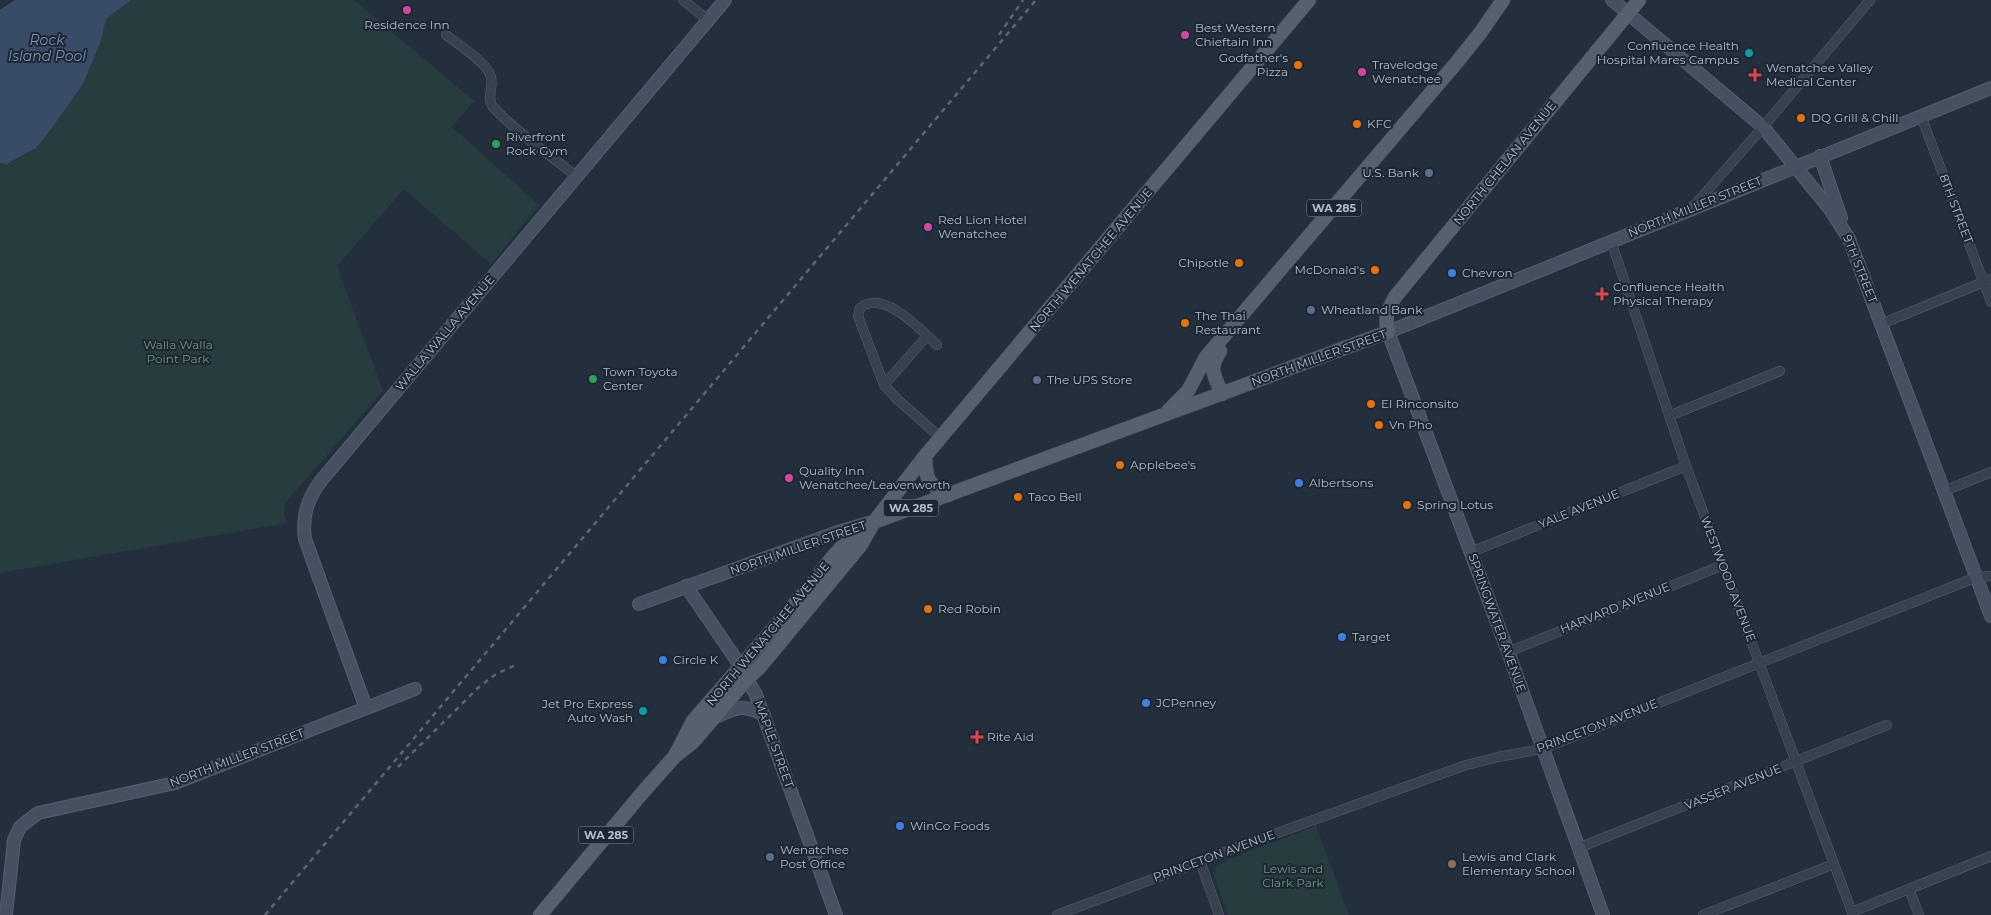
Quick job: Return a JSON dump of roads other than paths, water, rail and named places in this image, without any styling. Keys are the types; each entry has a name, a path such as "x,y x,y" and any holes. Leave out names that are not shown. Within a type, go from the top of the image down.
{"main road":[{"name":"NORTH WENATCHEE AVENUE","path":"540,915 675,756 693,742 714,718 744,673 847,540 874,522 925,456 1309,0"},
{"name":"WA 285","path":"1164,415 1188,391 1206,357 1457,62 1503,0"},
{"name":"NORTH CHELAN AVENUE","path":"1388,332 1385,322 1387,312 1395,297 1639,0"},
{"name":"NORTH MILLER STREET","path":"874,522 1388,332"},
{"name":"WA 285","path":"1222,394 1213,369 1213,362 1227,333"},
{"path":"925,456 928,481 934,488 949,495"},
{"name":"NORTH WENATCHEE AVENUE","path":"675,756 693,721 744,673"}],"street":[{"path":"683,0 708,20"},
{"name":"WALLA WALLA AVENUE","path":"366,708 308,548 304,532 307,506 320,482 725,0"},
{"name":"9TH STREET","path":"1612,0 1763,127 1830,209 1849,239 1991,616"},
{"path":"1692,208 1870,0"},
{"path":"446,35 489,71 492,81 490,100 493,106 516,128 577,177"},
{"name":"NORTH MILLER STREET","path":"1388,332 1991,88"},
{"name":"8TH STREET","path":"1921,116 1987,281 1991,302"},
{"path":"1820,156 1849,239"},
{"name":"WESTWOOD AVENUE","path":"1611,241 1686,466 1853,914"},
{"path":"1881,324 1987,281"},
{"path":"937,345 899,312 881,302 870,302 860,308 858,316 884,385 897,400 941,438"},
{"name":"SPRINGWATER AVENUE","path":"1388,332 1508,652 1603,915"},
{"path":"884,385 927,336"},
{"path":"1669,416 1780,371"},
{"name":"YALE AVENUE","path":"1471,552 1686,466"},
{"path":"1944,491 1991,472"},
{"name":"NORTH MILLER STREET","path":"639,604 835,533 874,522"},
{"name":"HARVARD AVENUE","path":"1508,652 1723,565"},
{"name":"PRINCETON AVENUE","path":"1057,915 1466,765 1498,757 1542,750 1976,577 1991,576"},
{"name":"MAPLE STREET","path":"686,586 744,673 756,695 836,915"},
{"name":"NORTH MILLER STREET","path":"6,915 14,840 20,827 38,813 175,783 414,689"},
{"name":"WA 285","path":"714,718 734,708 751,708 764,715"},
{"name":"VASSER AVENUE","path":"1578,848 1887,725"},
{"path":"1853,914 1991,856"},
{"path":"1200,861 1219,915"},
{"path":"1703,915 1834,864"},
{"path":"1909,889 1919,915"}],"water":[{"name":"Rock Island Pool","path":"15,0 131,0 106,19 101,41 83,84 51,129 36,148 7,164 0,163 0,10"}],"railway":[{"path":"999,35 1023,0"},
{"path":"265,915 1036,0"},
{"path":"398,767 479,687 496,674 518,664"}],"place":[{"name":"Residence Inn","path":"407,10"},
{"name":"Best Western Chieftain Inn","path":"1185,35"},
{"name":"Confluence Health Hospital Mares Campus","path":"1749,53"},
{"name":"Godfather's Pizza","path":"1298,65"},
{"name":"Travelodge Wenatchee","path":"1362,72"},
{"name":"Wenatchee Valley Medical Center","path":"1755,75"},
{"name":"DQ Grill & Chill","path":"1801,118"},
{"name":"KFC","path":"1357,124"},
{"name":"Riverfront Rock Gym","path":"496,144"},
{"name":"U.S. Bank","path":"1429,173"},
{"name":"Red Lion Hotel Wenatchee","path":"928,227"},
{"name":"Chipotle","path":"1239,263"},
{"name":"McDonald's","path":"1375,270"},
{"name":"Chevron","path":"1452,273"},
{"name":"Confluence Health Physical Therapy","path":"1602,294"},
{"name":"Wheatland Bank","path":"1311,310"},
{"name":"The Thai Restaurant","path":"1185,323"},
{"name":"Town Toyota Center","path":"593,379"},
{"name":"The UPS Store","path":"1037,380"},
{"name":"El Rinconsito","path":"1371,404"},
{"name":"Vn Pho","path":"1379,425"},
{"name":"Applebee's","path":"1120,465"},
{"name":"Quality Inn Wenatchee/Leavenworth","path":"789,478"},
{"name":"Albertsons","path":"1299,483"},
{"name":"Taco Bell","path":"1018,497"},
{"name":"Spring Lotus","path":"1407,505"},
{"name":"Red Robin","path":"928,609"},
{"name":"Target","path":"1342,637"},
{"name":"Circle K","path":"663,660"},
{"name":"JCPenney","path":"1146,703"},
{"name":"Jet Pro Express Auto Wash","path":"643,711"},
{"name":"Rite Aid","path":"977,737"},
{"name":"WinCo Foods","path":"900,826"},
{"name":"Wenatchee Post Office","path":"770,857"},
{"name":"Lewis and Clark Elementary School","path":"1452,864"}],"park label":[{"name":"Walla Walla Point Park","path":"178,352"},
{"name":"Lewis and Clark Park","path":"1293,876"}]}
